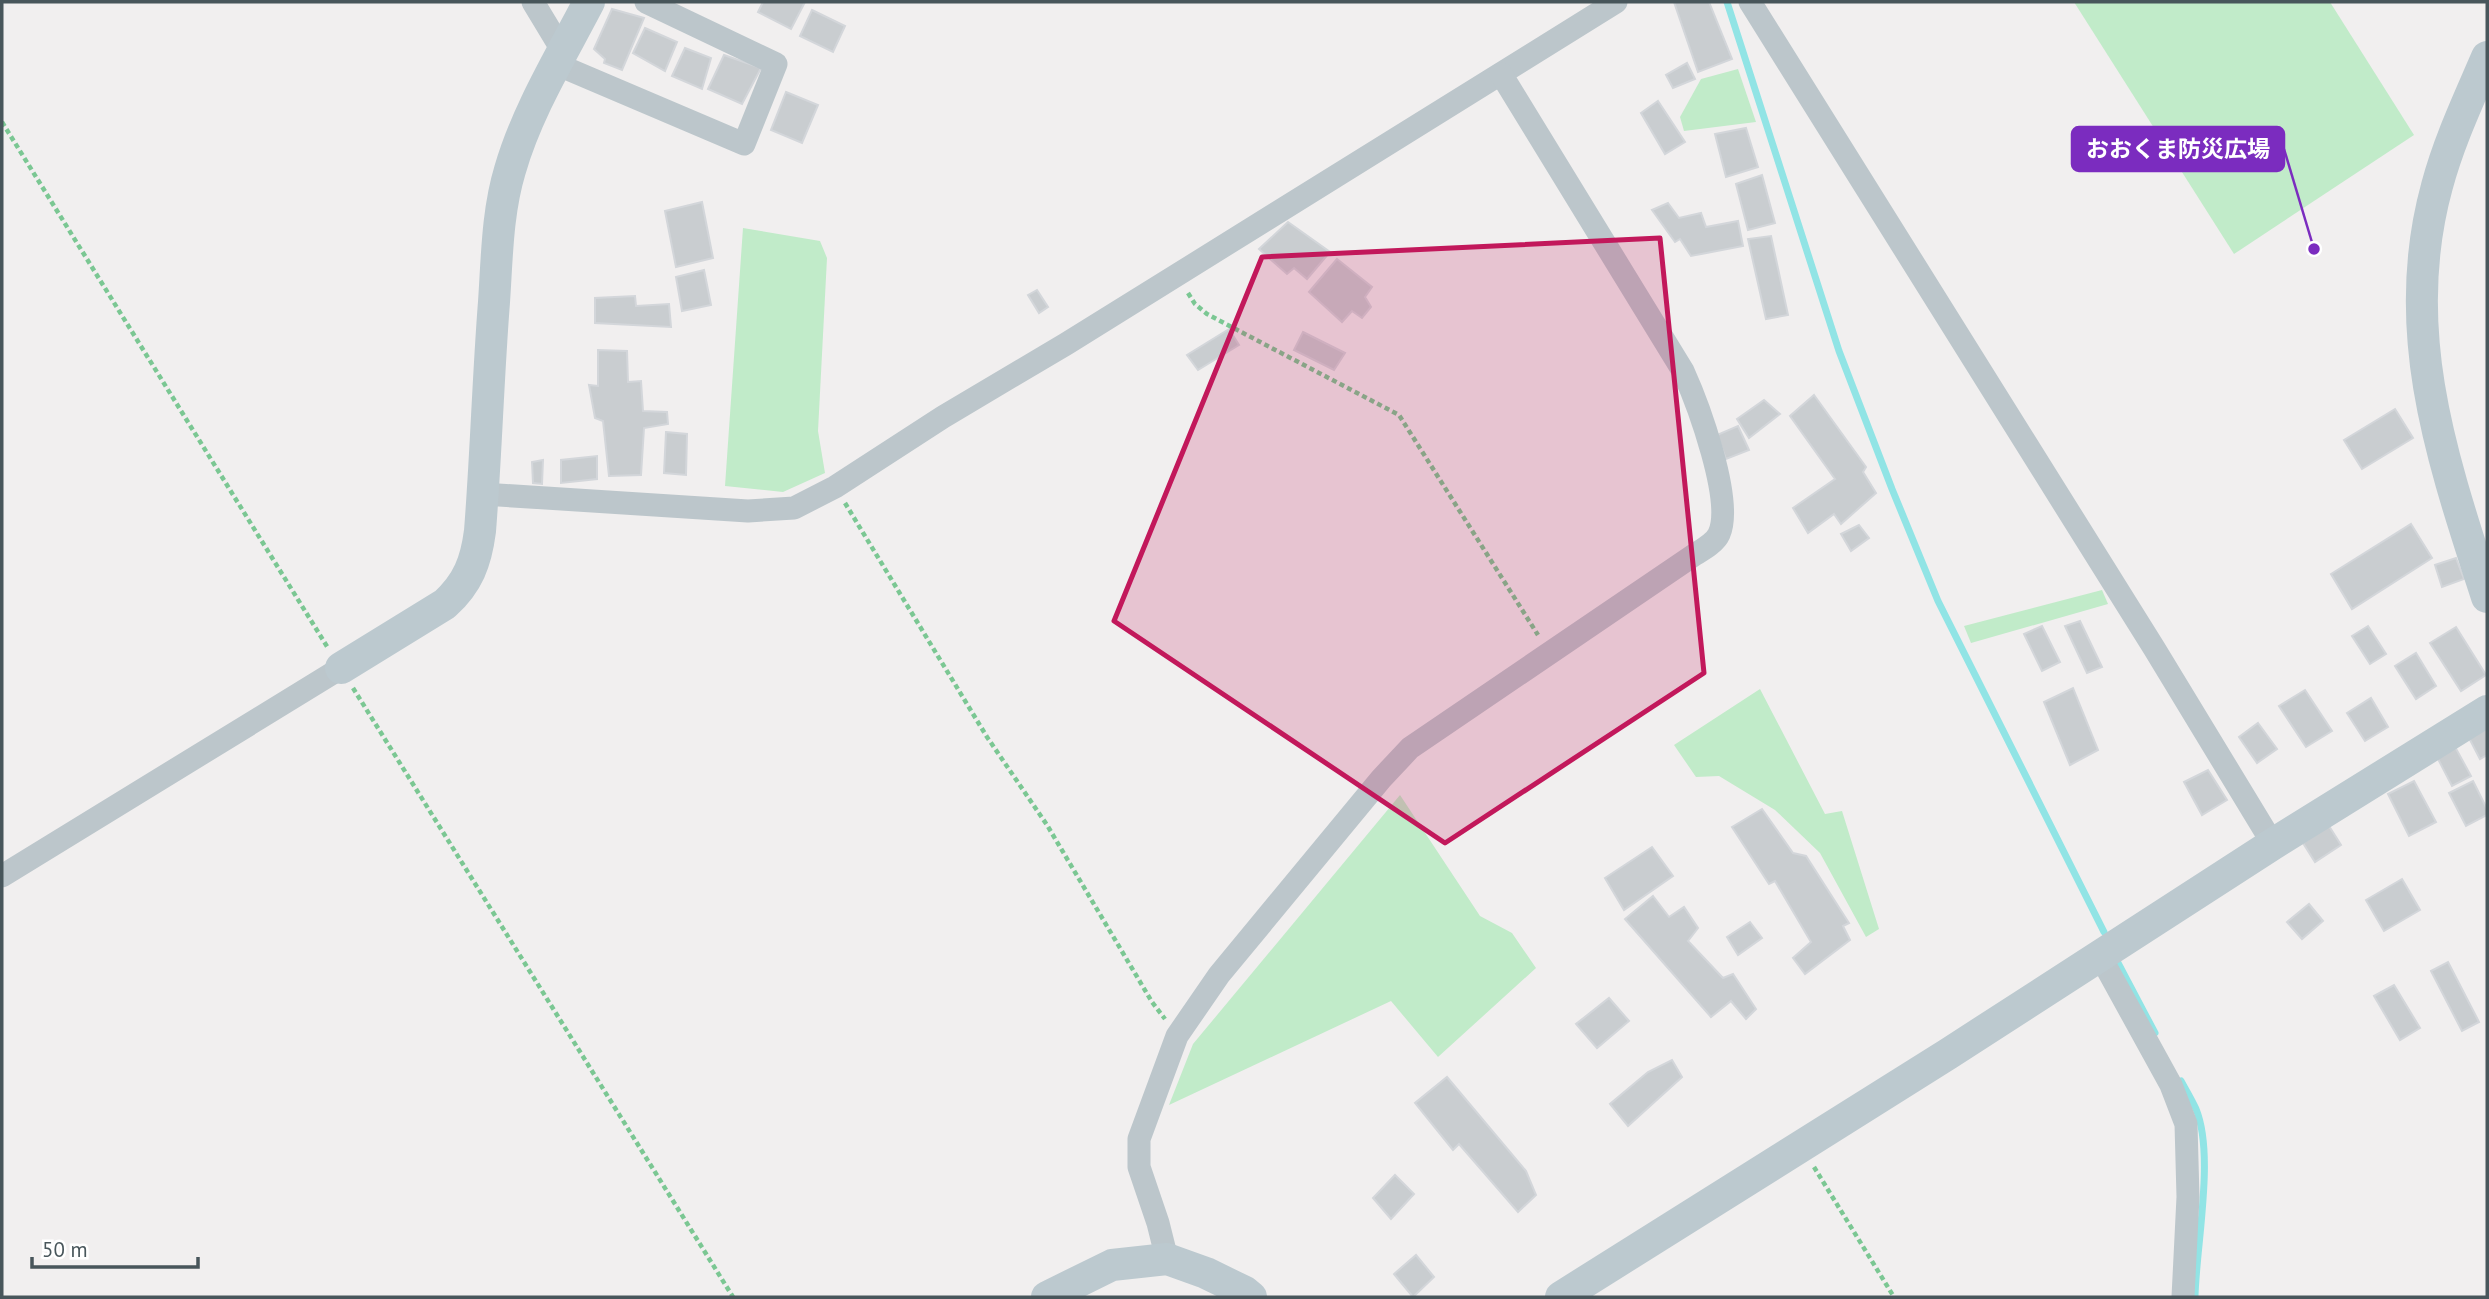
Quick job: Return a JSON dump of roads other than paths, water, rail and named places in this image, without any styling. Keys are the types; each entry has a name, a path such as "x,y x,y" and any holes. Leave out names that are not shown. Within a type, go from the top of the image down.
{"street":[{"path":"533,2 559,57 744,144 776,64 646,2"},
{"path":"2,876 446,604 460,591 470,575 476,556 483,494 488,380 501,214 509,171 522,136 559,57 589,2"},
{"path":"483,494 748,511 794,508 835,487 943,417 1066,344 1616,2"},
{"path":"1750,2 2154,648 2273,844"},
{"path":"2487,57 2446,154 2436,188 2424,257 2423,290 2424,357 2434,421 2487,597"},
{"path":"1167,1259 1139,1167 1139,1139 1177,1036 1219,975 1381,779 1410,748 1631,600 1718,537 1723,522 1723,504 1716,468 1693,393 1501,74"},
{"path":"1561,1297 2487,711"},
{"path":"2101,956 2171,1085 2186,1124 2188,1197 2183,1297"},
{"path":"1047,1297 1112,1265 1167,1259 1206,1273 1251,1297"}],"waterway":[{"path":"1727,2 1839,351 1892,489 1938,601 2104,932"},
{"path":"2118,963 2155,1033"},
{"path":"2181,1081 2196,1109 2204,1151 2195,1297"}],"place":[{"name":"おおくま防災広場","path":"2314,249"}]}
